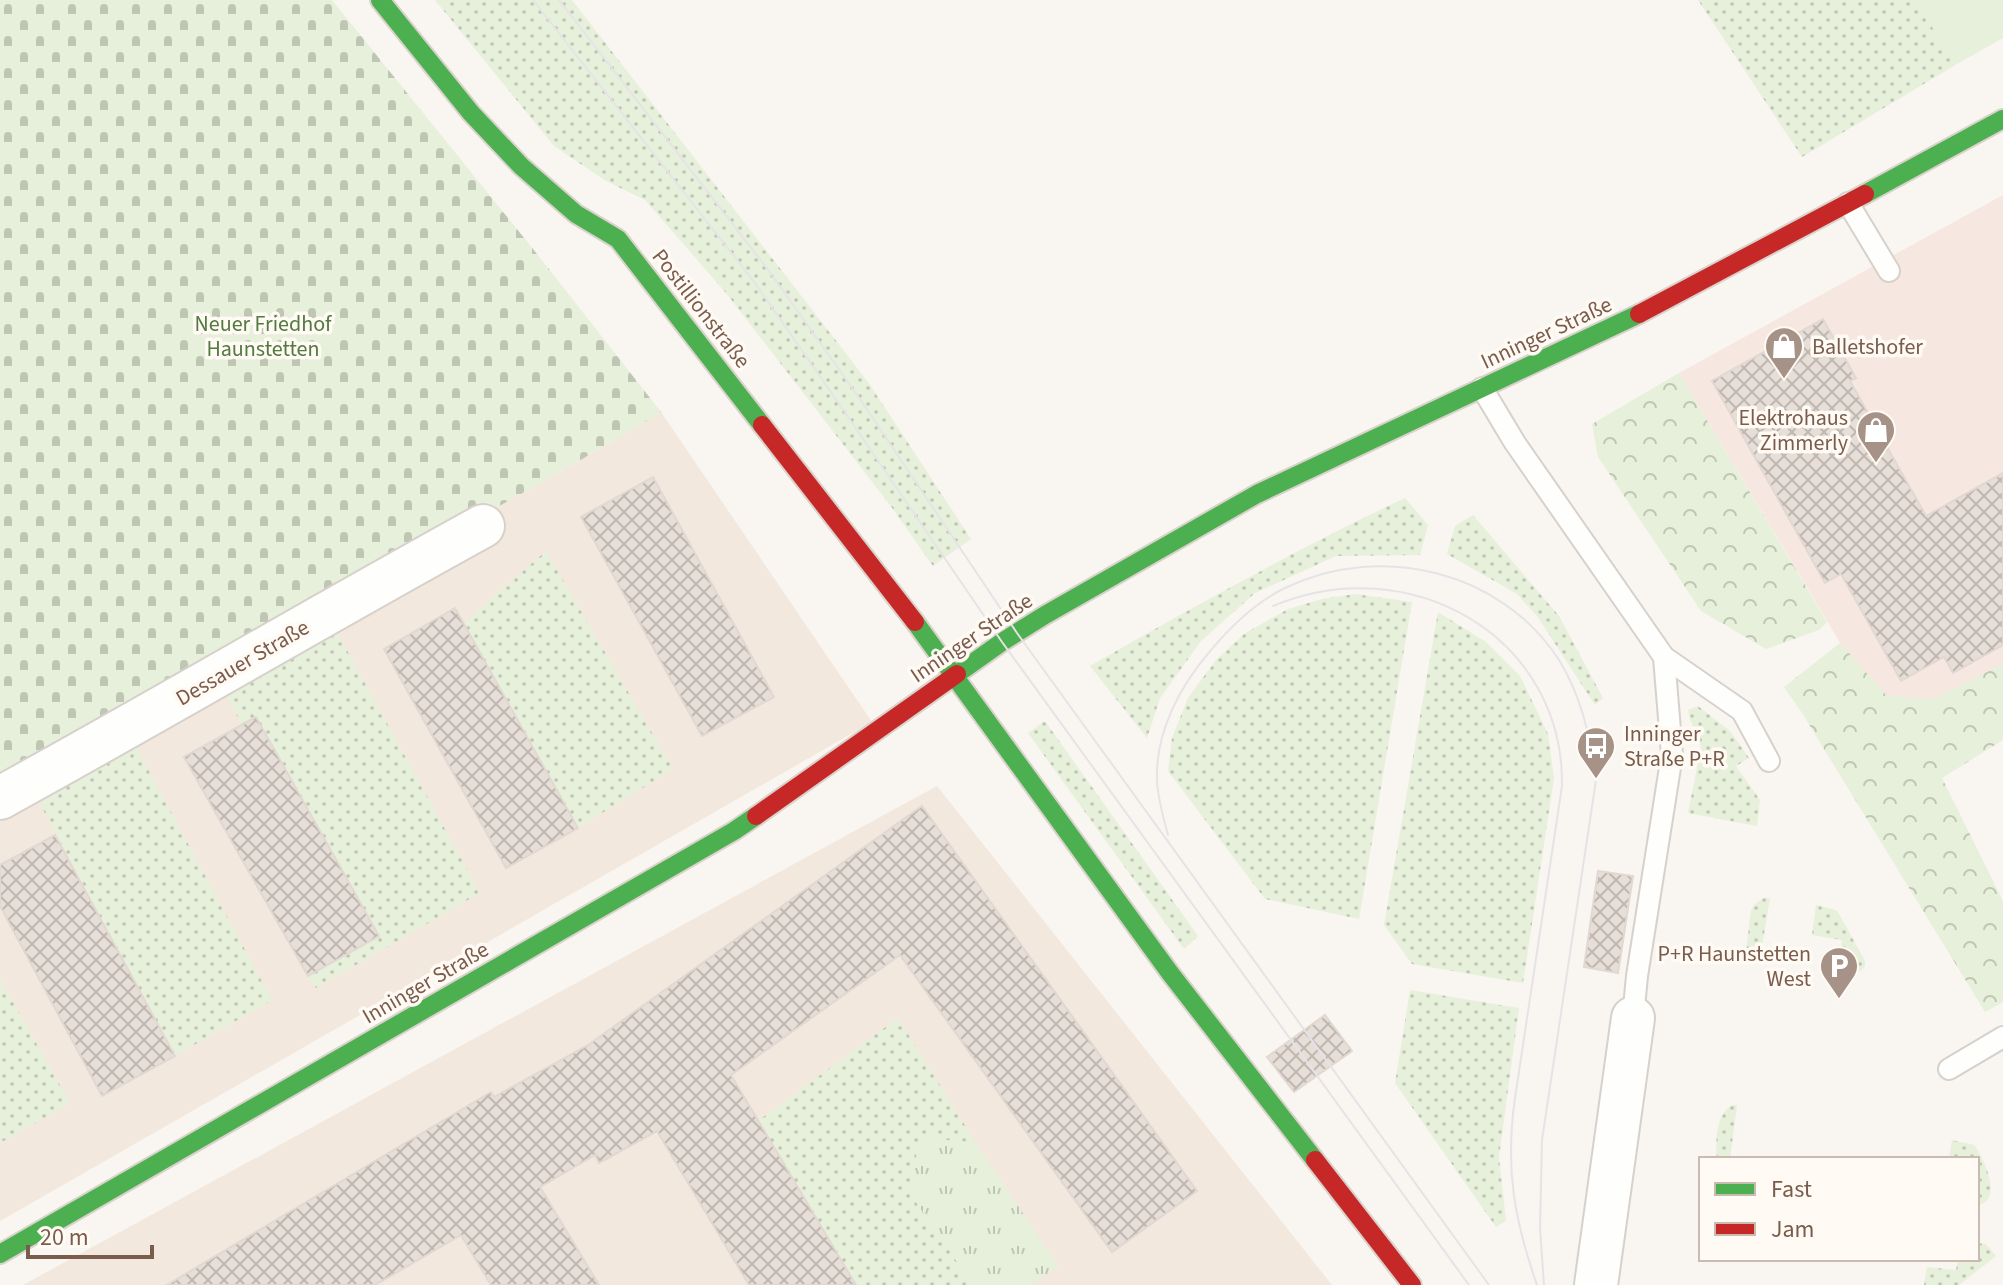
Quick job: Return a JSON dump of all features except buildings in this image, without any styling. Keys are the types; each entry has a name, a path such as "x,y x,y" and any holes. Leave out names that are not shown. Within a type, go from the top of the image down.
{"main road":[{"name":"Postillionstraße","path":"380,0 478,121 528,173 577,215 618,239 895,595 1170,973 1412,1285"},
{"name":"Inninger Straße","path":"0,1254 734,831 1045,615 1257,494 1661,304 2003,119"}],"street":[{"name":"Dessauer Straße","path":"0,798 483,526"},
{"path":"1596,1285 1633,1018"}],"lane":[{"path":"1848,203 1889,271"},
{"path":"1482,388 1515,443 1664,657 1742,711 1769,761"},
{"path":"1633,1018 1672,755 1664,657"},
{"path":"1949,1069 2003,1037"}],"shaded area":[{"path":"2003,195 2003,699 1907,755 1679,373"},
{"path":"661,412 872,722 0,1221 0,789"},
{"path":"937,786 1332,1285 23,1285"}],"green space":[{"name":"Neuer Friedhof Haunstetten","path":"0,0 332,0 661,412 0,789"},
{"path":"435,0 572,0 868,382 971,539 933,566 890,505 726,293 645,200 606,181 554,146"},
{"path":"1698,0 1914,0 1957,64 1802,157"},
{"path":"1914,0 2003,0 2003,38 1957,64"},
{"path":"1679,373 1827,622 1819,630 1766,649 1701,611 1598,457 1592,424"},
{"path":"1405,498 1428,525 1420,555 1336,556 1255,593 1201,641 1160,698 1147,738 1090,666 1246,579"},
{"path":"1473,515 1559,616 1603,698 1595,705 1537,616 1517,594 1447,554 1455,526"},
{"path":"546,551 673,769 578,828 464,623"},
{"path":"1355,594 1412,602 1359,919 1265,899 1168,771 1172,738 1188,698 1216,660 1244,634 1288,609"},
{"path":"1438,612 1486,642 1520,676 1548,734 1554,778 1523,983 1412,964 1384,925"},
{"path":"337,632 480,893 316,988 308,976 379,935 256,717 242,725 227,697"},
{"path":"1840,643 1887,696 1933,699 2003,664 2003,740 1942,778 2003,901 2003,1002 1985,1012 1784,687"},
{"path":"1698,706 1730,731 1749,758 1736,766 1760,800 1757,826 1688,813 1701,747 1688,710"},
{"path":"1045,721 1198,936 1184,949 1028,733"},
{"path":"136,747 272,1000 175,1056 39,802"},
{"path":"1764,898 1770,898 1760,958 1755,958 1746,952 1751,910"},
{"path":"1816,905 1838,912 1865,961 1859,972 1837,970 1842,940 1812,935"},
{"path":"0,979 70,1103 0,1143"},
{"path":"1410,990 1519,1008 1499,1157 1506,1221 1496,1227 1395,1083"},
{"path":"898,1018 976,1143 919,1137 911,1195 973,1285 856,1285 758,1121"},
{"path":"1737,1105 1730,1157 1717,1157 1720,1122 1727,1109"},
{"path":"919,1137 976,1143 1059,1267 1031,1285 973,1285 911,1195"},
{"path":"1952,1140 1974,1145 1990,1180 1991,1189 1985,1202 1979,1204 1979,1157 1949,1157"},
{"path":"1979,1243 1986,1244 1996,1256 1959,1285 1924,1285 1927,1267 1956,1270 1958,1261 1979,1261"}],"tram line":[{"path":"533,0 755,283 1002,642 1469,1285"},
{"path":"559,0 769,271 860,399 1017,633 1489,1285"},
{"path":"1168,835 1158,794 1157,763 1172,711 1189,679 1219,641 1245,615 1274,594 1321,574 1359,567 1398,567 1436,573 1472,586 1505,604 1534,629 1559,660 1574,688 1588,733 1596,780 1542,1140 1540,1228 1544,1285"},
{"path":"1273,606 1324,591 1375,589 1424,598 1468,618 1507,647 1537,686 1556,732 1562,786 1515,1098 1511,1147 1517,1215 1537,1285"}],"traffic: fast":[{"path":"380,0 471,113 521,166 576,214 618,239 762,425"},
{"path":"1865,194 2003,119"},
{"path":"957,674 1045,615 1257,494 1639,314"},
{"path":"915,622 1170,973 1315,1160"},
{"path":"0,1254 756,816"}],"traffic: jam":[{"path":"1639,314 1865,194"},
{"path":"762,425 915,622"},
{"path":"756,816 957,674"},
{"path":"1315,1160 1412,1285"}],"place":[{"name":"Balletshofer","path":"1784,380"},
{"name":"Elektrohaus Zimmerly","path":"1876,464"},
{"name":"Inninger Straße P+R","path":"1596,780"},
{"name":"P+R Haunstetten West","path":"1839,1000"}]}
